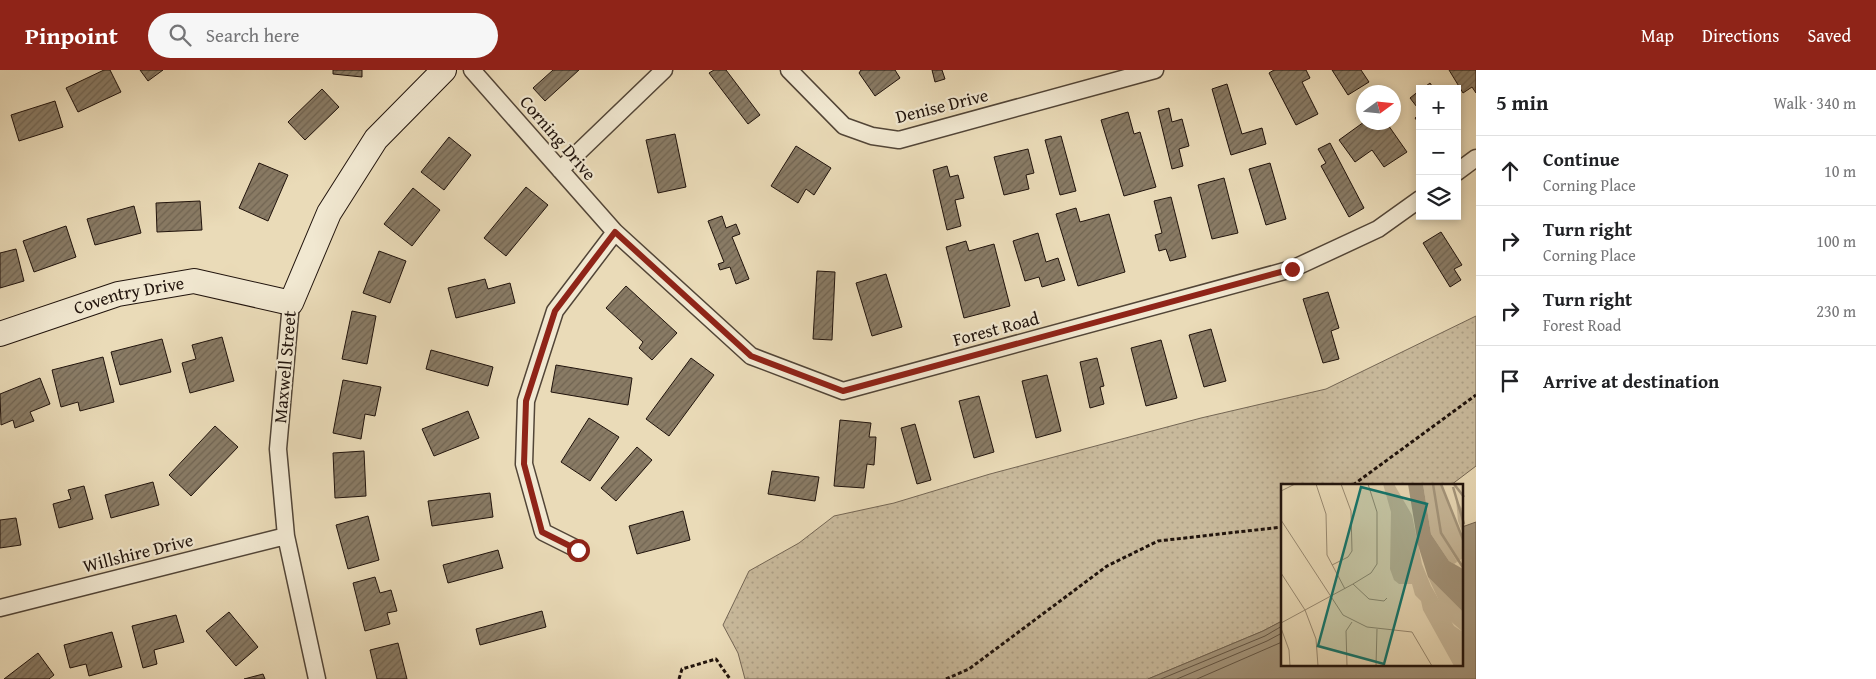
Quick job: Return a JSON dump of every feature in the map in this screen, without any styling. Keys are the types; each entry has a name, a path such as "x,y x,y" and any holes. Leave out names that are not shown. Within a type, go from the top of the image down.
{"street":[{"name":"Maxwell Street","path":"317,679 286,536 278,449 291,304 329,213 376,139 444,70"},
{"name":"Corning Drive","path":"472,70 615,232"},
{"path":"560,170 664,70"},
{"name":"Denise Drive","path":"789,70 844,126 872,136 899,140 1155,70"},
{"path":"1461,169 1476,158"},
{"name":"Forest Road","path":"615,232 751,356 843,391 1292,269 1378,229 1416,202"},
{"path":"578,550 542,532 524,464 526,401 555,311 615,232"},
{"name":"Coventry Drive","path":"0,334 118,294 194,281 291,304"},
{"name":"Willshire Drive","path":"0,608 286,536"}],"path":[{"path":"1354,484 1476,395"},
{"path":"946,679 969,669 1107,566 1158,541 1281,527"},
{"path":"679,679 682,669 716,660 730,679"}],"shaded area":[{"path":"1476,316 1476,466 1452,484 1281,484 1281,622 1263,631 1148,679 745,679 738,653 723,625 749,571 799,543 834,516 894,503 990,474 1201,418 1326,389"}],"water":[{"path":"1476,522 1476,679 1148,679 1263,631 1281,622 1281,666 1464,666 1464,526"}],"building":[{"path":"104,70 110,70 121,92 78,112 66,88"},
{"path":"140,70 163,70 148,81"},
{"path":"333,70 362,70 362,77 333,74"},
{"path":"553,70 579,70 545,101 533,88"},
{"path":"714,70 726,70 760,115 748,124 709,73"},
{"path":"861,70 895,70 900,78 875,96 859,73"},
{"path":"932,70 942,70 945,79 935,82"},
{"path":"1274,70 1306,70 1310,78 1302,82 1318,114 1296,125 1269,73"},
{"path":"1332,70 1361,70 1369,82 1364,85 1356,85 1356,90 1348,95"},
{"path":"1449,70 1476,70 1476,93 1472,87 1463,93 1461,85 1458,85"},
{"path":"1227,84 1242,134 1262,128 1266,144 1231,155 1212,89"},
{"path":"322,89 339,107 305,140 288,122"},
{"path":"1416,93 1416,106 1410,98"},
{"path":"55,101 63,127 19,141 11,115"},
{"path":"1169,108 1172,122 1182,119 1189,146 1179,149 1183,166 1172,169 1158,111"},
{"path":"1128,112 1134,134 1140,132 1156,187 1124,196 1101,120"},
{"path":"1356,128 1356,130 1392,130 1407,152 1384,167 1372,150 1355,162 1339,140"},
{"path":"675,134 686,187 658,193 646,140"},
{"path":"1061,136 1076,191 1060,195 1045,140"},
{"path":"449,137 471,155 444,190 421,172"},
{"path":"1330,143 1364,208 1349,217 1321,166 1326,163 1318,149"},
{"path":"796,146 831,168 814,195 806,189 798,203 771,186"},
{"path":"1028,149 1034,173 1026,175 1029,189 1004,195 994,157"},
{"path":"259,163 288,175 268,221 239,208"},
{"path":"1270,163 1286,219 1266,225 1249,169"},
{"path":"947,166 950,177 958,175 964,198 955,200 961,226 947,230 933,170"},
{"path":"1224,178 1238,233 1212,239 1198,185"},
{"path":"526,187 548,205 506,256 484,238"},
{"path":"413,188 440,210 412,246 384,224"},
{"path":"1171,197 1186,257 1170,261 1166,249 1159,251 1155,235 1162,233 1154,201"},
{"path":"200,201 202,230 157,232 156,203"},
{"path":"134,206 141,233 95,245 87,219"},
{"path":"1076,208 1080,222 1109,214 1125,272 1078,286 1056,214"},
{"path":"722,216 726,228 736,224 740,234 732,237 749,279 736,284 730,267 720,270 718,264 724,262 708,221"},
{"path":"66,226 76,257 34,272 23,241"},
{"path":"1441,232 1462,265 1454,269 1461,280 1450,287 1423,243"},
{"path":"1038,233 1046,262 1058,258 1065,280 1042,287 1039,277 1025,281 1013,241"},
{"path":"966,241 969,251 994,244 1010,306 964,318 946,247"},
{"path":"16,249 24,281 0,288 0,253"},
{"path":"379,251 406,261 390,303 363,293"},
{"path":"817,271 835,272 832,340 813,339"},
{"path":"886,274 902,327 872,336 856,283"},
{"path":"485,279 488,289 510,283 515,303 456,318 448,288"},
{"path":"626,286 677,333 652,360 639,348 643,342 606,308"},
{"path":"1328,292 1339,328 1331,331 1339,359 1323,363 1303,299"},
{"path":"352,311 376,316 367,364 342,359"},
{"path":"1211,329 1226,381 1204,387 1189,335"},
{"path":"222,337 234,381 190,393 182,363 196,359 192,345"},
{"path":"162,339 171,372 120,385 111,352"},
{"path":"1161,340 1177,398 1146,406 1131,348"},
{"path":"431,350 493,367 488,386 426,369"},
{"path":"103,357 114,402 80,411 78,402 61,407 52,370"},
{"path":"691,358 714,375 669,436 646,419"},
{"path":"1097,358 1104,386 1100,387 1104,404 1090,408 1080,362"},
{"path":"556,365 632,378 628,405 551,392"},
{"path":"1047,375 1061,431 1036,438 1022,381"},
{"path":"40,378 50,404 30,412 34,421 15,428 13,420 1,425 0,394"},
{"path":"343,380 381,387 375,416 365,414 361,439 333,433"},
{"path":"979,396 994,452 974,458 959,401"},
{"path":"468,411 479,438 434,456 422,429"},
{"path":"589,418 619,437 590,481 561,462"},
{"path":"840,420 871,423 869,437 876,437 874,465 867,464 864,488 834,486"},
{"path":"915,424 931,480 917,484 901,428"},
{"path":"215,426 238,447 191,496 169,475"},
{"path":"637,447 652,460 616,501 601,488"},
{"path":"364,451 366,496 335,498 333,453"},
{"path":"772,471 819,477 815,501 768,494"},
{"path":"153,482 159,505 111,518 105,495"},
{"path":"84,486 93,519 59,528 53,504 71,499 68,490"},
{"path":"490,493 493,517 432,526 428,501"},
{"path":"683,511 690,540 637,554 629,526"},
{"path":"368,516 379,560 348,569 336,525"},
{"path":"16,518 21,545 0,548 0,520"},
{"path":"498,550 503,568 448,583 443,565"},
{"path":"375,577 380,593 391,590 397,611 387,613 390,624 365,631 353,583"},
{"path":"542,611 546,627 480,645 476,629"},
{"path":"229,612 258,647 236,666 206,631"},
{"path":"176,615 184,642 154,650 157,664 143,668 132,626"},
{"path":"112,632 122,667 89,676 86,664 70,668 64,645"},
{"path":"398,643 407,679 377,679 370,650"},
{"path":"38,653 54,675 49,679 4,679"},
{"path":"263,674 265,679 244,679"}],"route":[{"path":"578,550 542,532 524,464 526,401 555,311 615,232 751,356 843,391 1292,269"}]}
